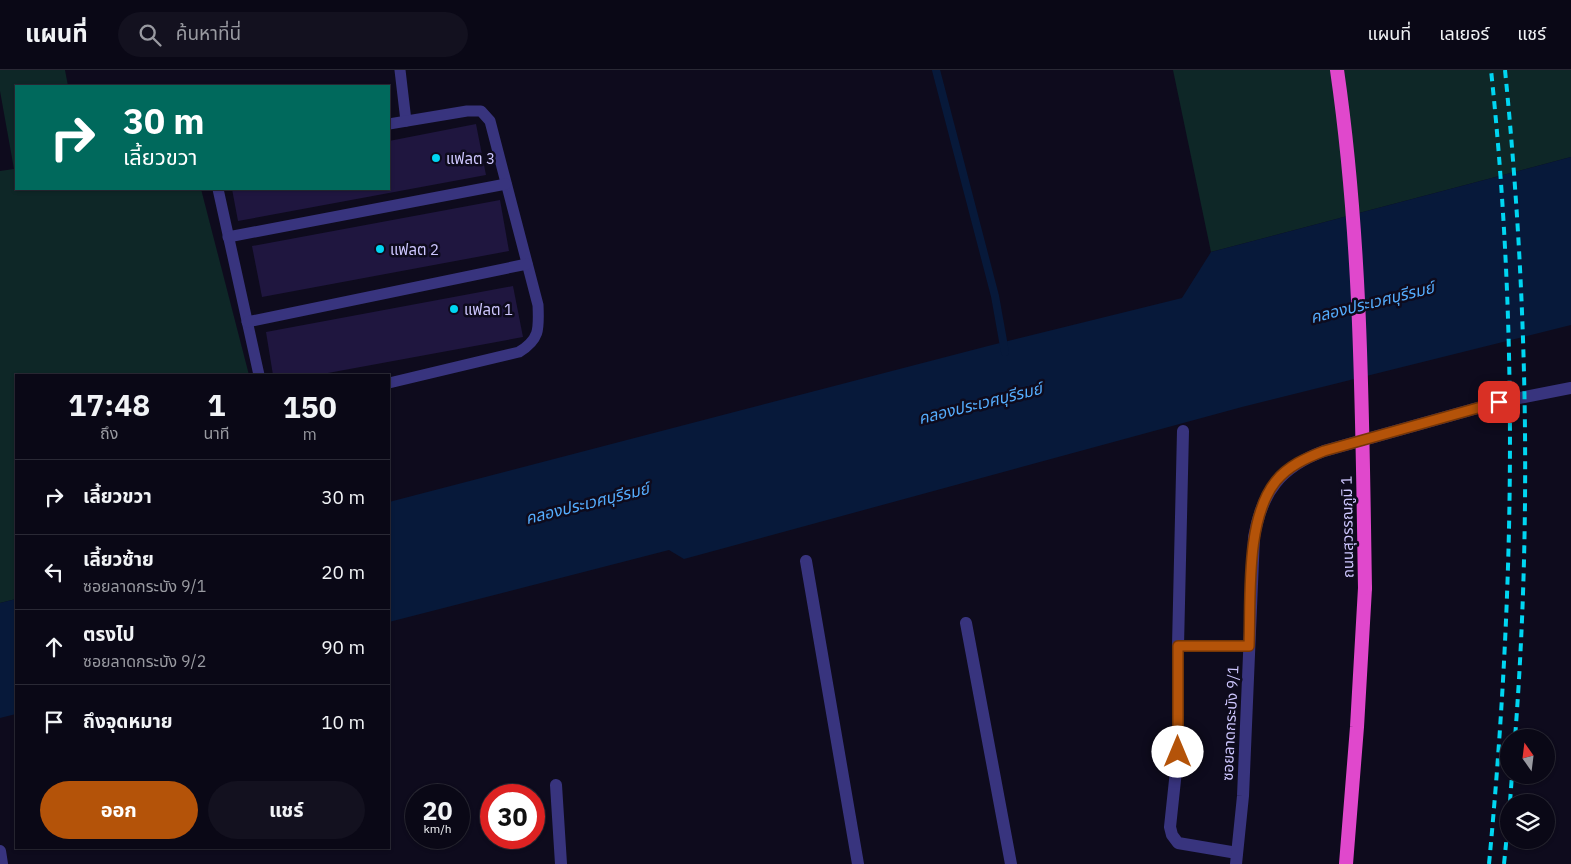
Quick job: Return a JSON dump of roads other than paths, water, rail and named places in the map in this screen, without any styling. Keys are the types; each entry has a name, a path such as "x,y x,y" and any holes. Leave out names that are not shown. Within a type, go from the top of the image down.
{"highway":[{"name":"ถนนสุวรรณภูมิ 1","path":"1337,70 1354,234 1361,347 1365,588 1357,727 1346,864"}],"street":[{"name":"ซอยลาดกระบัง 9/1","path":"1237,858 1243,796 1254,537 1264,500 1276,481 1305,458 1324,451 1499,402 1571,388"},
{"path":"1183,431 1178,646 1178,752 1170,827 1172,835 1178,843 1237,858"},
{"path":"806,561 858,864"},
{"path":"966,623 1011,864"},
{"path":"1178,646 1249,646"},
{"path":"556,786 561,864"},
{"path":"0,850 2,864"}],"lane":[{"path":"400,70 406,121"},
{"path":"390,124 467,112 481,112 490,121 538,305 537,335 530,345 519,352 390,383"},
{"path":"228,237 506,184"},
{"path":"218,190 259,374"},
{"path":"248,322 528,264"}],"water":[{"name":"คลองประเวศบุรีรมย์","path":"1571,157 1571,325 1242,407 684,559 669,550 390,622 390,502 988,346 1182,298 1211,252"},
{"path":"15,599 15,714 0,718 0,603"}],"waterway":[{"path":"936,70 995,296 1005,352"}],"railway":[{"path":"1489,864 1504,666 1510,467 1506,268 1491,70"},
{"path":"1505,70 1518,236 1525,404 1524,571 1516,729"},
{"path":"1511,784 1511,794"},
{"path":"1504,864 1506,849"}],"place":[{"name":"แฟลต 3","path":"436,158"},
{"name":"แฟลต 2","path":"380,249"},
{"name":"แฟลต 1","path":"454,309"}]}
